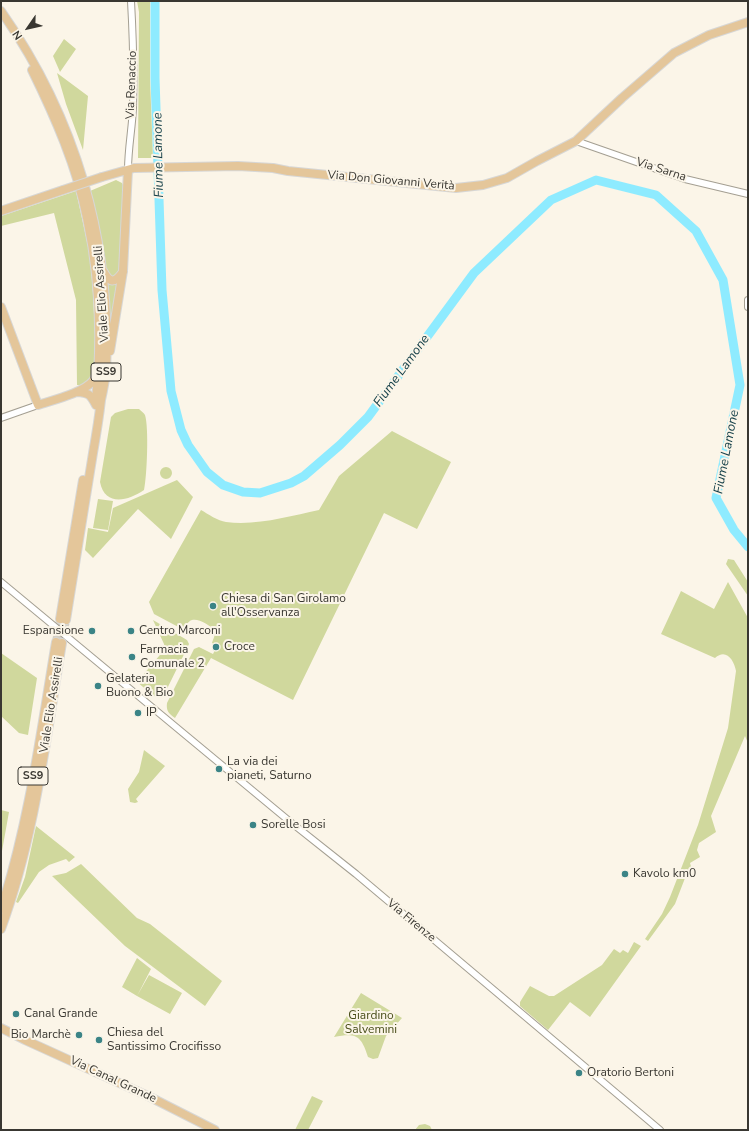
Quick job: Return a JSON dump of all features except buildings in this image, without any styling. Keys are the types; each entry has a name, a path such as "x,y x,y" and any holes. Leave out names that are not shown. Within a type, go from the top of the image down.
{"main road":[{"name":"Viale Elio Assirelli","path":"1,11 36,66 55,103 85,185 100,248 105,312 106,373 63,619 96,405 100,364 99,306 88,218 62,136 50,107 31,69 14,39 1,21"},
{"name":"Via Don Giovanni Verità","path":"1,211 102,177 131,169 238,166 272,168 288,171 456,188 483,185 507,178 576,141 622,98 674,54 709,36 748,22"},
{"path":"106,373 124,271 131,169"},
{"path":"102,269 108,279 112,281 118,279 124,271"},
{"path":"1,307 38,405 76,392 88,386 94,380 100,364"},
{"path":"76,392 86,393 91,396 96,405"},
{"name":"Viale Elio Assirelli","path":"1,909 12,876 21,836 59,642 43,757 28,836 1,929"},
{"name":"Via Canal Grande","path":"1,1029 148,1096 215,1130"}],"street":[{"name":"Via Renaccio","path":"131,1 134,66 128,152 131,169"},
{"name":"Via Sarna","path":"576,141 685,179 748,194"},
{"path":"748,300 748,307"},
{"path":"1,418 38,405"},
{"name":"Via Firenze","path":"1,582 356,874 660,1130"}],"green space":[{"path":"137,1 150,1 150,78 153,158 138,158 139,12"},
{"path":"64,39 76,49 60,72 53,56"},
{"path":"57,73 88,96 83,150 66,104"},
{"path":"116,180 122,183 124,187 122,245 119,273 113,277 106,274 90,191"},
{"path":"76,191 90,255 95,336 94,371 92,378 81,385 77,385 76,300 54,213 1,226 1,216"},
{"path":"120,281 108,352 106,282"},
{"path":"128,409 139,409 145,415 147,464 145,484 144,490 138,494 118,500 107,495 100,482 111,417 115,413"},
{"path":"392,431 451,462 417,529 384,513 293,700 211,658 175,718 173,717 168,710 167,703 194,649 199,647 213,654 217,646 212,643 215,632 207,624 195,620 189,621 184,630 154,614 149,602 201,510 226,522 250,523 273,520 319,510 339,476"},
{"path":"166,467 170,469 172,473 170,477 166,479 162,477 160,473 162,469"},
{"path":"177,480 193,497 171,539 138,509 93,558 85,550 88,528 108,532 113,508"},
{"path":"98,499 113,501 108,530 93,528"},
{"path":"728,559 734,560 748,582 748,596 726,564"},
{"path":"728,582 748,618 748,743 745,736 711,816 716,832 699,843 697,850 700,857 690,863 692,870 687,873 675,904 648,941 645,939 662,914 670,897 698,825 728,728 736,671 731,659 726,655 719,655 715,658 661,634 681,591 714,609"},
{"path":"153,620 187,640 189,644 164,695 159,698 154,696 137,682 165,649"},
{"path":"1,653 37,678 28,735 19,733 1,716"},
{"path":"144,750 165,766 136,799 138,802 130,802 128,789 139,772"},
{"path":"1,810 9,812 2,851 1,850"},
{"path":"36,826 75,857 69,862 66,859 49,865 39,872 18,903 16,902 25,877"},
{"path":"81,864 137,918 150,924 222,981 205,1006 125,946 52,876 66,873"},
{"path":"634,942 641,946 590,1017 570,1002 548,1030 520,1006 520,1002 530,986 549,996 554,996 602,965 614,949 620,953 623,950 628,953"},
{"path":"137,958 151,969 137,996 122,987"},
{"path":"149,975 182,993 170,1014 137,996"},
{"name":"Giardino Salvemini","path":"361,993 402,1018 386,1036 378,1058 373,1059 368,1057 363,1044 357,1037 348,1035 334,1037"},
{"path":"312,1096 323,1101 308,1130 295,1130"},
{"path":"425,1124 430,1126 432,1130 415,1130 419,1125"}],"waterway":[{"name":"Fiume Lamone","path":"155,1 155,78 162,290 171,391 181,430 188,445 207,472 223,485 243,492 260,493 291,483 304,476 340,445 368,417 474,273 551,200 596,180 656,195 696,231 723,280 740,385 716,498 734,530 748,547"}],"tunnel":[{"path":"56,642 60,619"},
{"path":"62,643 66,620"}],"place":[{"name":"Chiesa di San Girolamo all'Osservanza","path":"213,606"},
{"name":"Espansione","path":"92,631"},
{"name":"Centro Marconi","path":"131,631"},
{"name":"Croce","path":"216,647"},
{"name":"Farmacia Comunale 2","path":"132,657"},
{"name":"Gelateria Buono & Bio","path":"98,686"},
{"name":"IP","path":"138,713"},
{"name":"La via dei pianeti, Saturno","path":"219,769"},
{"name":"Sorelle Bosi","path":"253,825"},
{"name":"Kavolo km0","path":"625,874"},
{"name":"Canal Grande","path":"16,1014"},
{"name":"Bio Marchè","path":"79,1035"},
{"name":"Chiesa del Santissimo Crocifisso","path":"99,1040"},
{"name":"Oratorio Bertoni","path":"579,1073"}]}
